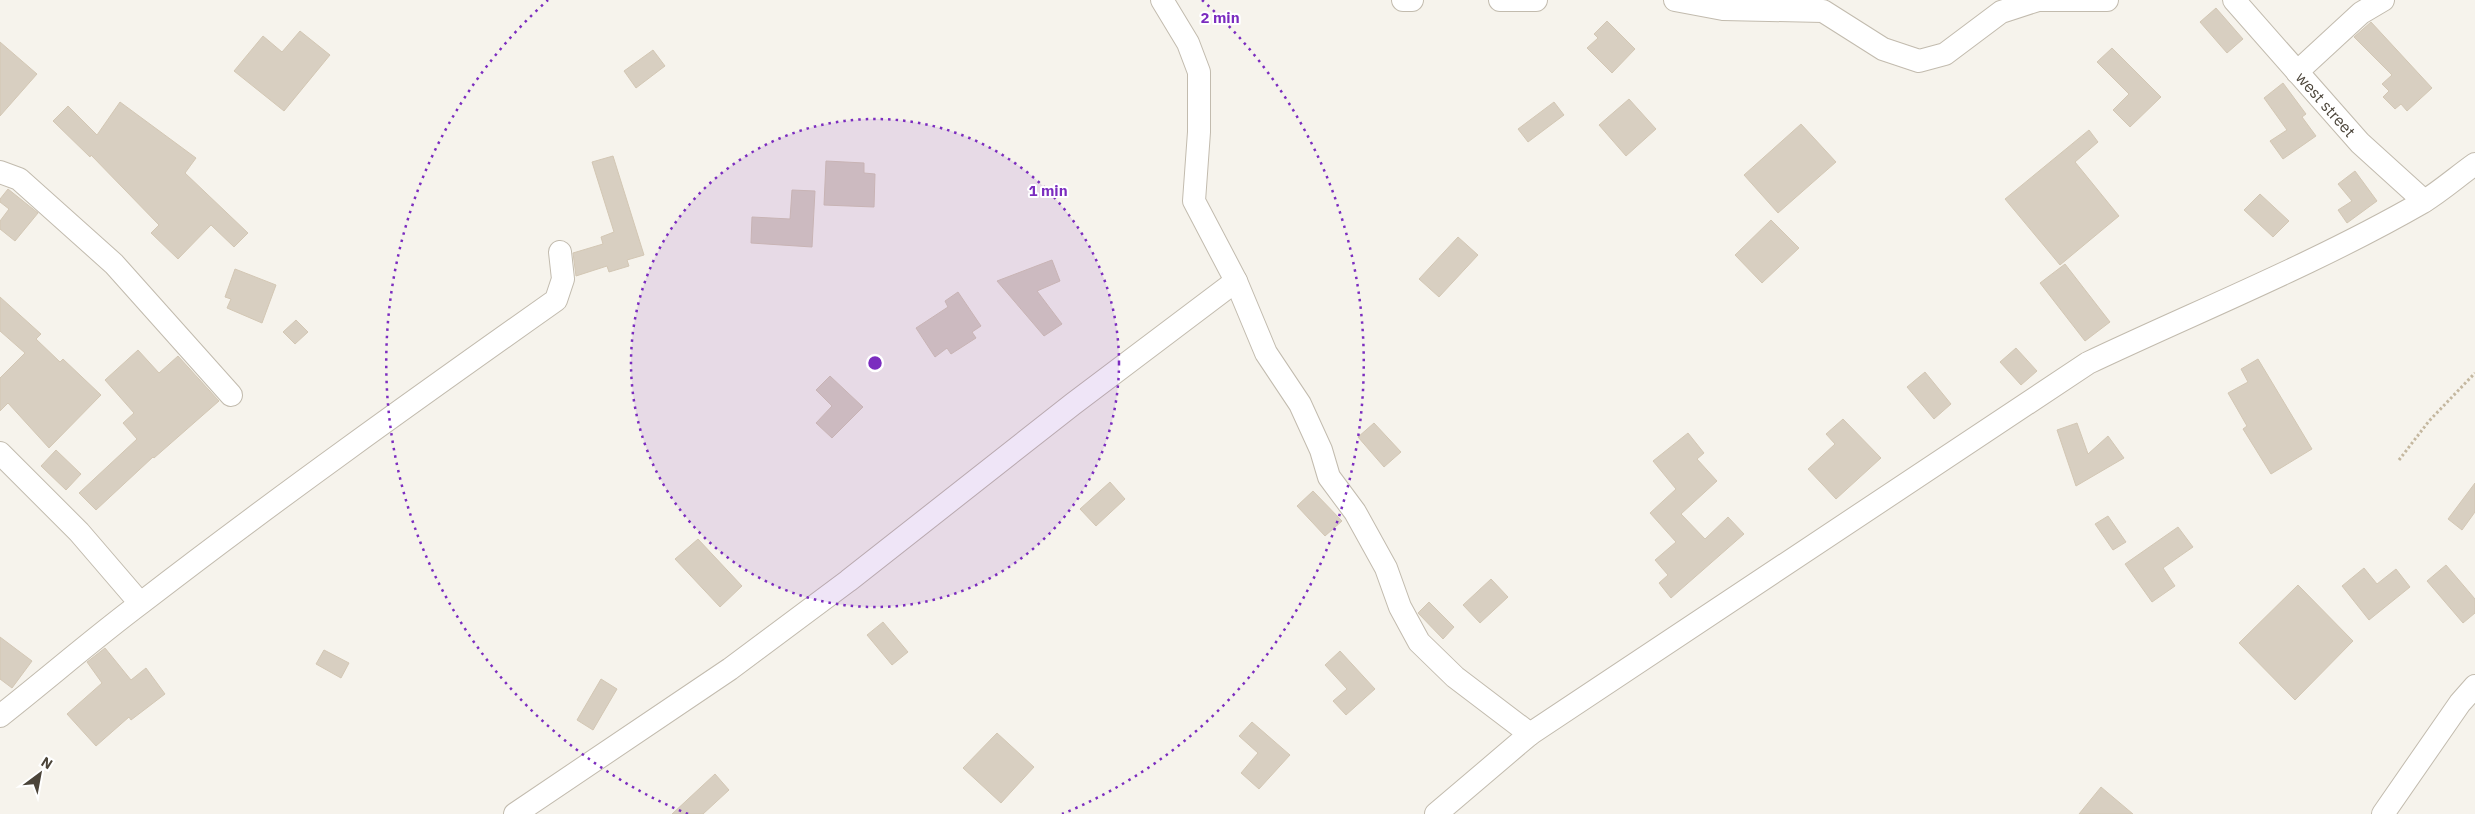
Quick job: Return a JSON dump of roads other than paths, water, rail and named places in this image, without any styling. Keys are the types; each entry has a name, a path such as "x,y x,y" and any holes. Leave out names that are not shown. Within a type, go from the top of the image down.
{"street":[{"path":"1162,0 1188,43 1199,72 1199,132 1194,202 1236,281 1266,352 1300,404 1321,450 1329,476 1355,512 1386,568 1400,607 1419,642 1455,677 1530,734"},
{"path":"1403,0 1412,0"},
{"path":"1500,0 1536,0"},
{"path":"1675,0 1723,8 1824,11 1883,49 1919,61 1945,54 2001,12 2038,0 2106,0"},
{"name":"west street","path":"2234,0 2360,142 2424,201"},
{"path":"2297,72 2361,13 2383,0"},
{"path":"1436,814 1530,734 2088,363 2178,320 2246,293 2296,268 2424,201 2475,164"},
{"path":"0,172 19,179 114,264 232,395"},
{"path":"0,716 140,603 379,424 556,300 563,279 560,252"},
{"path":"515,814 730,669 848,580 1073,404 1236,281"},
{"path":"0,453 79,532 140,603"},
{"path":"2383,814 2460,703 2475,686"}]}
